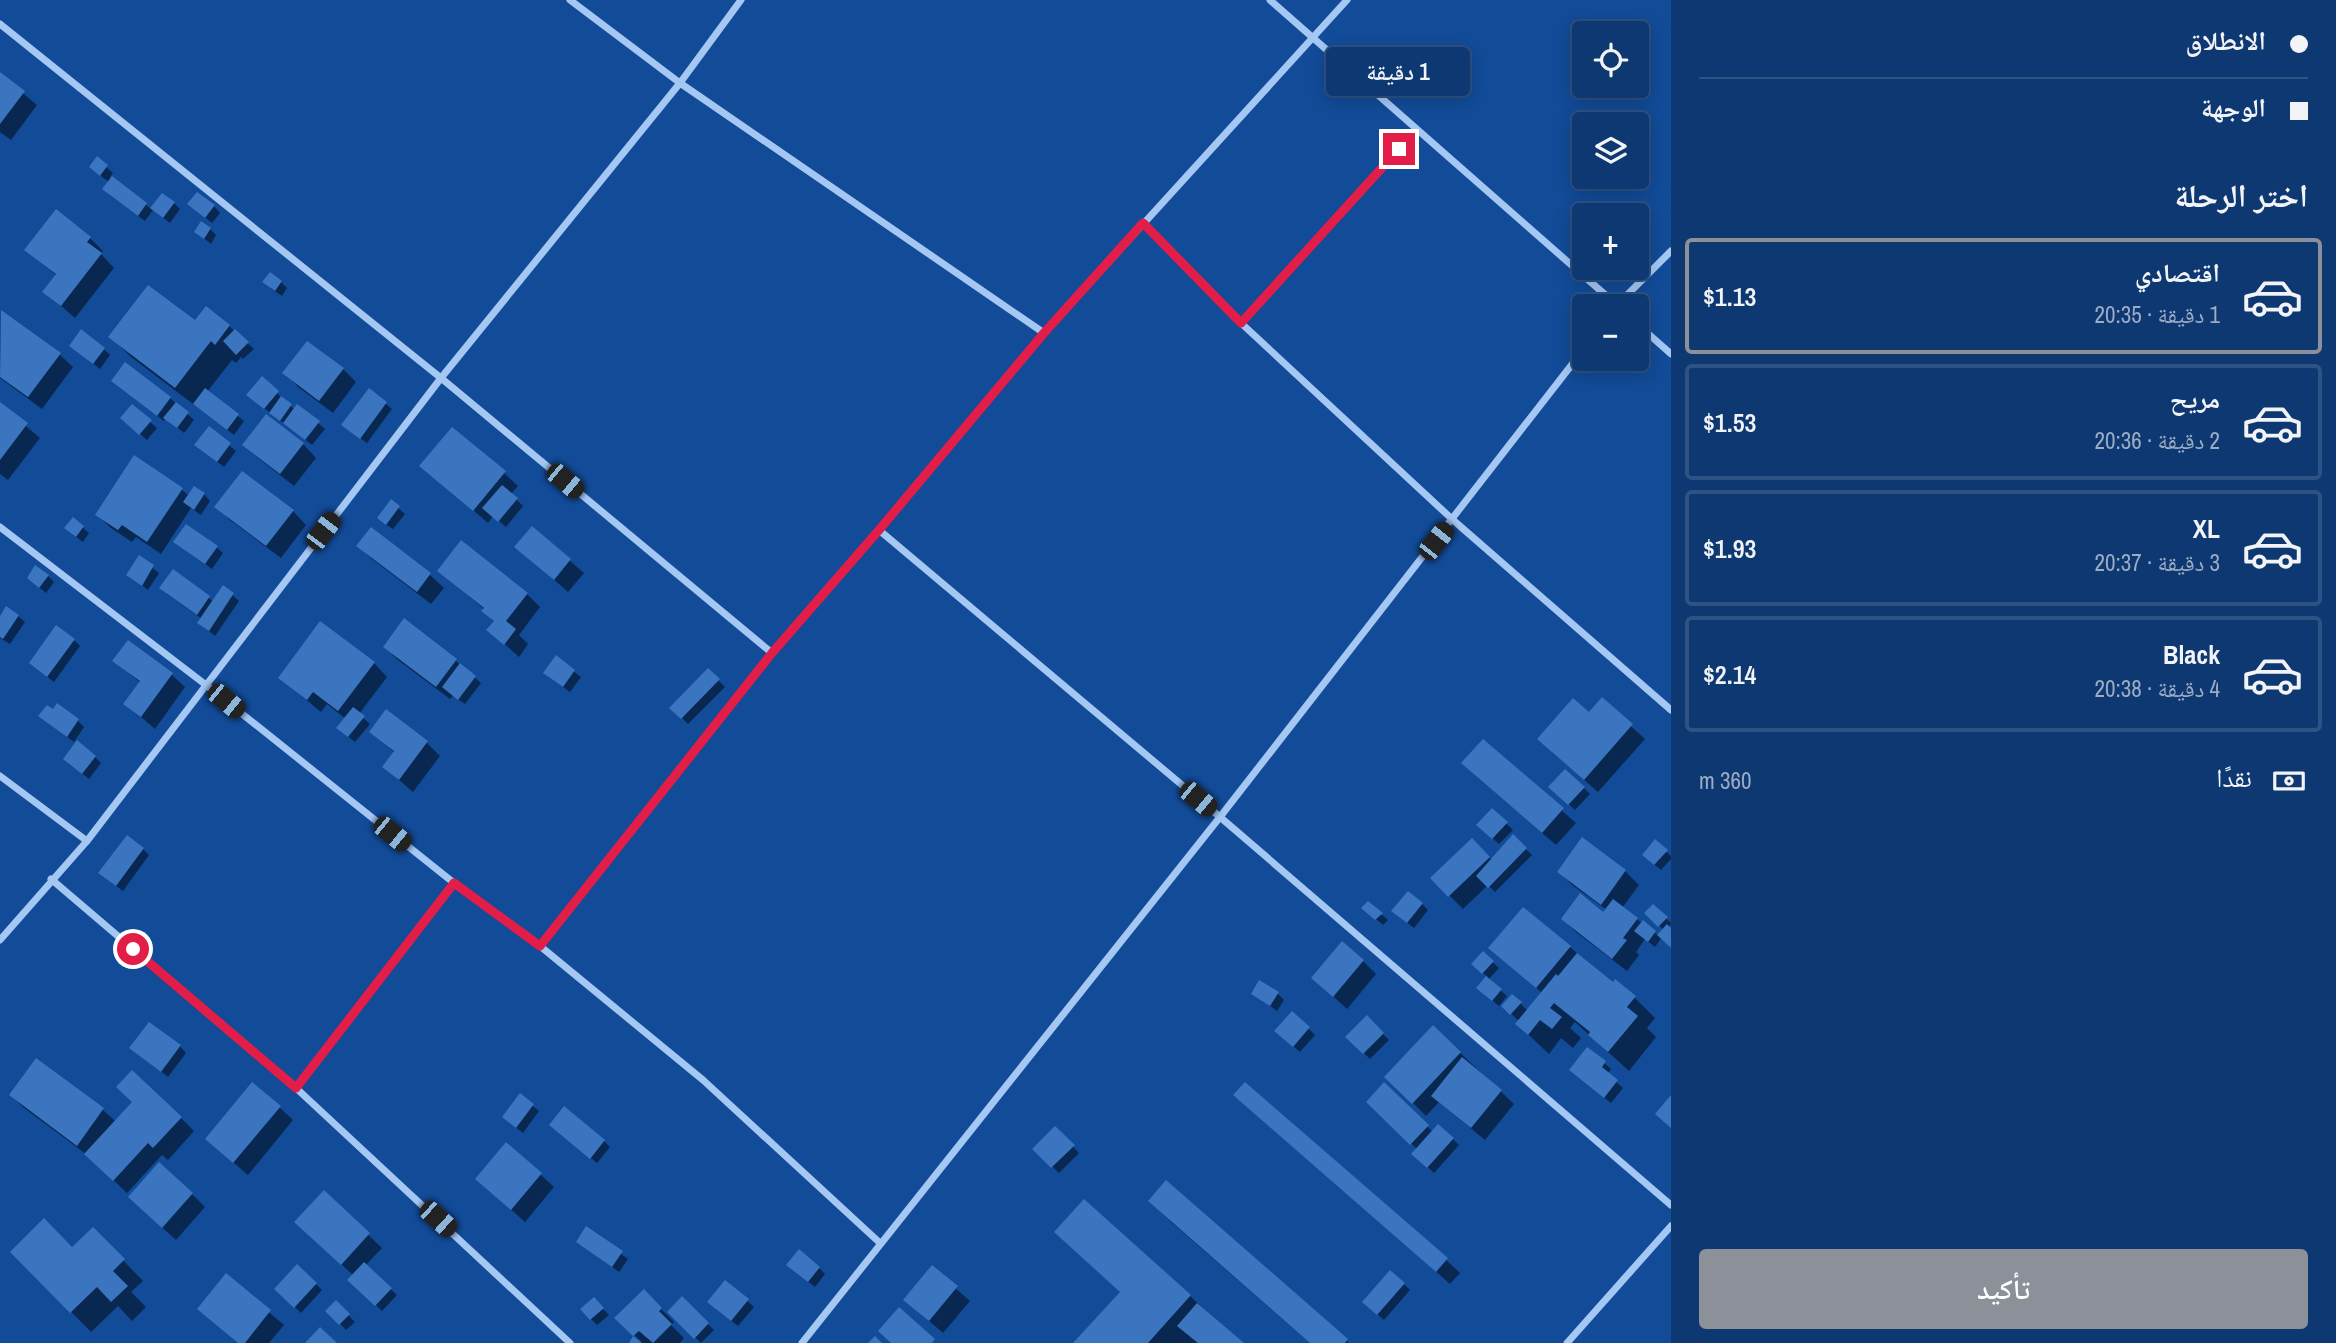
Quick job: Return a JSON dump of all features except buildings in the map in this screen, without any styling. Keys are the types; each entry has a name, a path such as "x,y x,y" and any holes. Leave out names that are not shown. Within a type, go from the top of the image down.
{"street":[{"path":"569,0 680,83 1044,333"},
{"path":"0,940 87,841 441,378 680,83 741,0"},
{"path":"1270,0 1603,294"},
{"path":"540,946 772,653 1044,333 1347,0"},
{"path":"0,24 441,378 772,653"},
{"path":"1241,323 1417,130"},
{"path":"1143,223 1241,323 1453,520 1671,710"},
{"path":"1629,294 1671,251"},
{"path":"1649,335 1671,354"},
{"path":"803,1343 1220,817 1572,365"},
{"path":"0,527 206,685 454,883 540,946 703,1080 880,1243"},
{"path":"879,530 1220,817 1671,1205"},
{"path":"0,776 87,841"},
{"path":"51,879 296,1088 570,1343"},
{"path":"296,1088 454,883"},
{"path":"1567,1343 1671,1226"}],"route":[{"path":"133,949 296,1088 454,883 540,946 772,653 1044,333 1143,223 1241,323 1399,149"}]}
